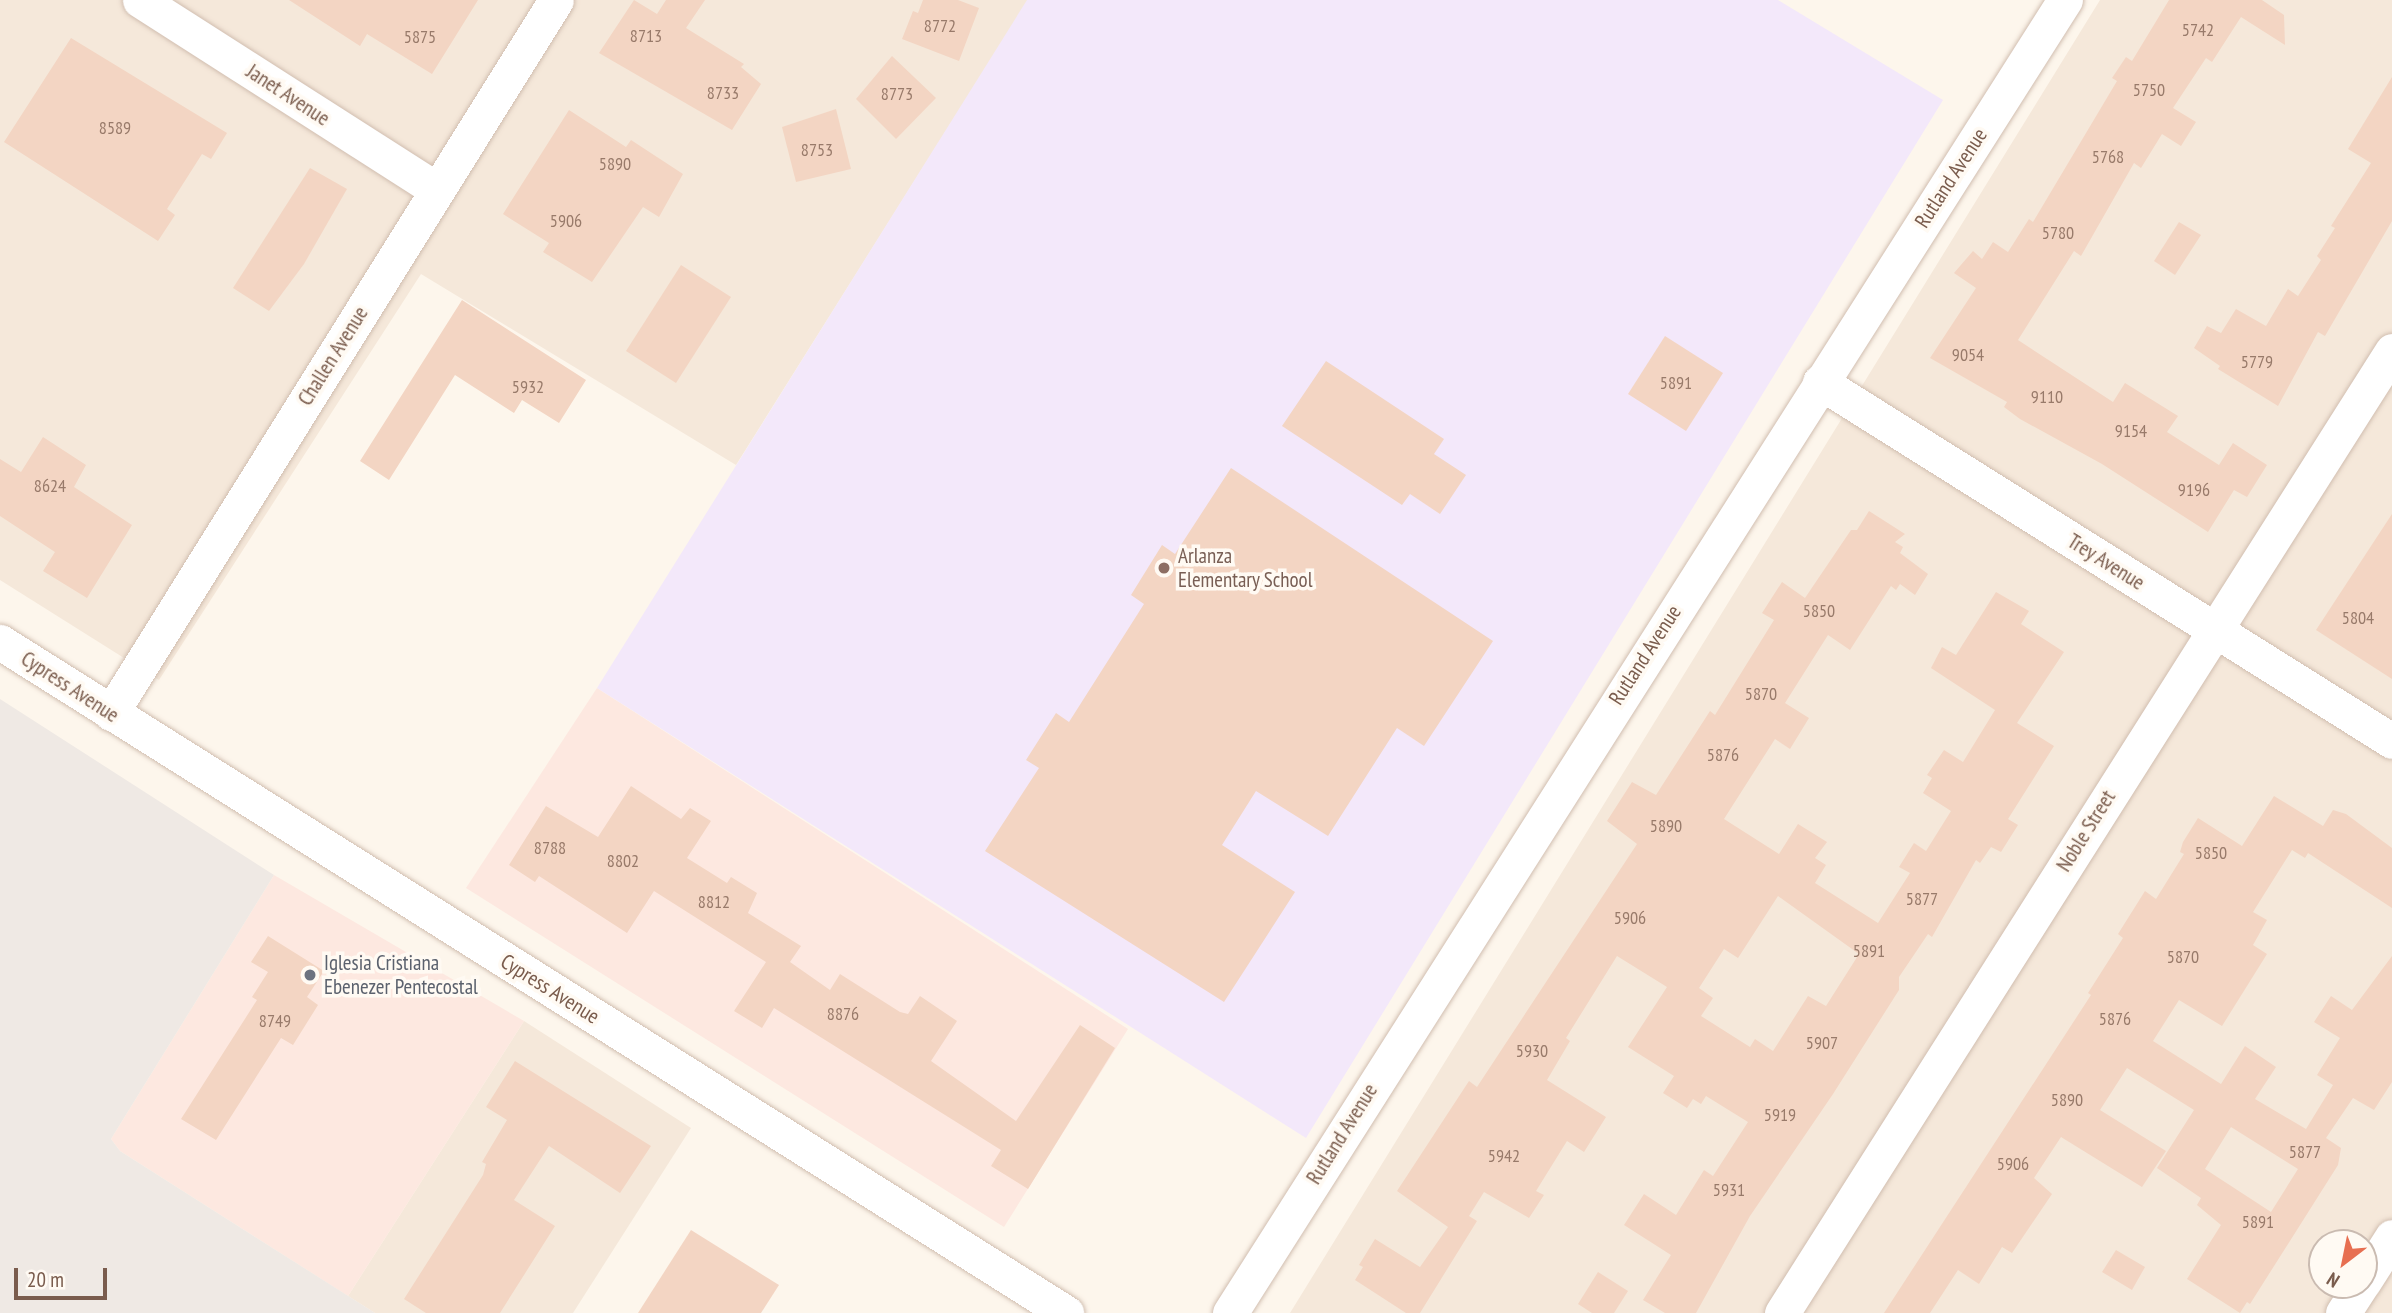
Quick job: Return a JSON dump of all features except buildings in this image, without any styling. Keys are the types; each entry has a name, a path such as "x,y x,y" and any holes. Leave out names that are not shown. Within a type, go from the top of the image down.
{"street":[{"name":"Janet Avenue","path":"140,0 436,189"},
{"name":"Challen Avenue","path":"111,713 556,0"},
{"name":"Rutland Avenue","path":"1230,1313 1819,382 2065,0"},
{"name":"Noble Street","path":"1782,1313 2213,629 2392,351"},
{"name":"Trey Avenue","path":"1819,382 2392,741"},
{"name":"Cypress Avenue","path":"0,642 1066,1313"},
{"path":"2378,1259 2392,1237"}],"shaded area":[{"path":"0,0 1028,0 736,465 421,274 159,680 0,580"},
{"name":"Arlanza Elementary School","path":"1027,0 1778,0 1943,100 1306,1138 597,688"},
{"path":"2100,0 2392,0 2392,1313 1290,1313"},
{"path":"597,688 1128,1029 1004,1227 466,888"},
{"path":"0,699 274,875 111,1139 120,1151 375,1313 0,1313"},
{"path":"274,875 524,1021 348,1296 120,1151 111,1139"},
{"path":"524,1021 691,1128 573,1313 375,1313 348,1296"}],"place":[{"name":"Arlanza Elementary School","path":"1164,568"},
{"name":"Iglesia Cristiana Ebenezer Pentecostal","path":"310,975"}]}
